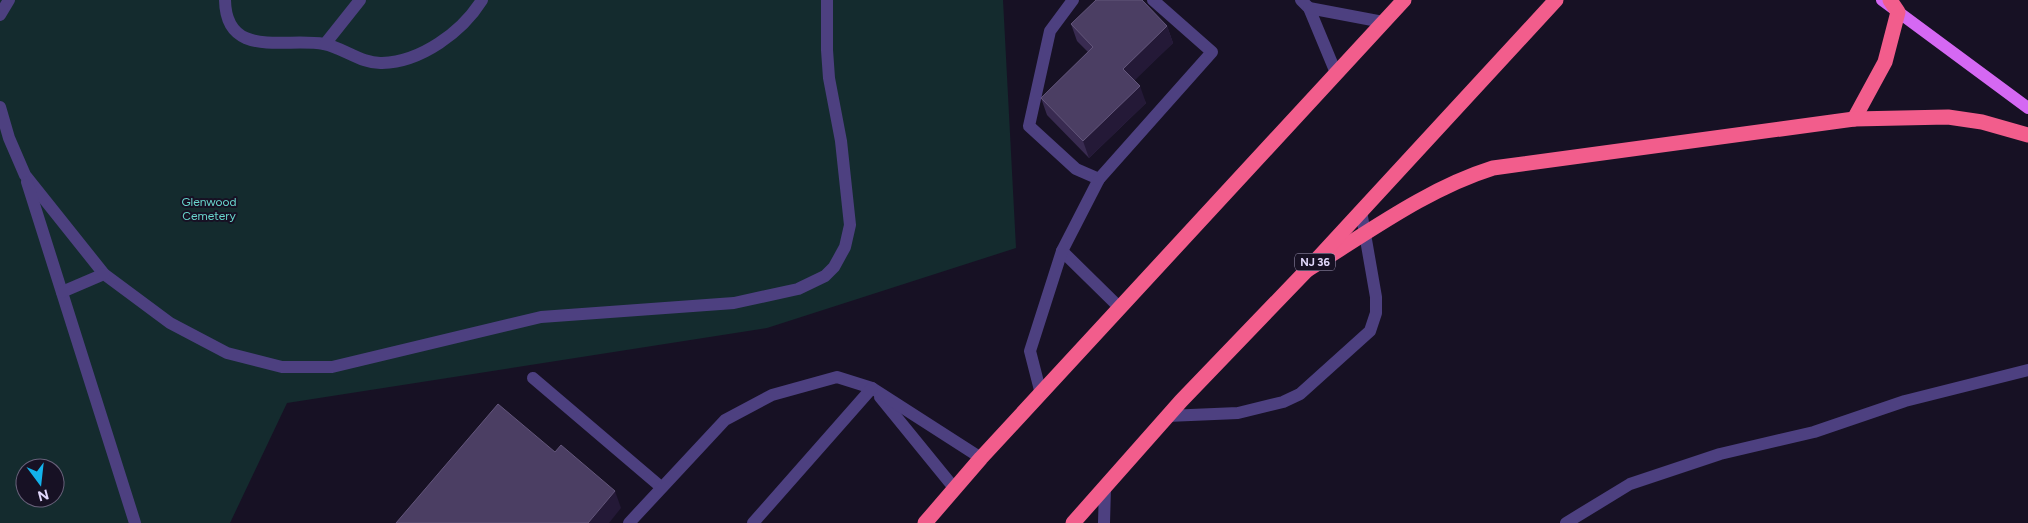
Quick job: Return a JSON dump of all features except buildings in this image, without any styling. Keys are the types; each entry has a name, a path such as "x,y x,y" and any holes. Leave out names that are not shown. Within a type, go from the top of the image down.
{"highway":[{"path":"925,523 981,458 1404,0"},
{"name":"NJ 36","path":"1073,523 1167,416 1307,270 1556,0"},
{"path":"1854,119 1885,62 1894,6"},
{"path":"1307,270 1435,192 1466,176 1493,168 1854,119 1948,117 1982,122 2028,135"}],"main road":[{"path":"1882,0 1894,6 2028,108"}],"lane":[{"path":"0,15 9,0"},
{"path":"225,0 225,9 232,28 249,40 325,44 358,57 382,63 413,57 444,40 470,16 482,0"},
{"path":"325,44 360,0"},
{"path":"25,174 104,274 170,323 200,340 253,361 302,369 351,364 541,317 734,303 798,289 825,276 834,267 845,247 850,225 841,141 829,78 827,0"},
{"path":"1073,0 1050,32 1029,126 1076,169 1099,179"},
{"path":"1041,394 1030,351 1062,251 1099,179 1212,52 1153,0"},
{"path":"1305,4 1384,22"},
{"path":"1305,4 1336,73"},
{"path":"0,108 9,138 25,174 135,523"},
{"path":"1167,416 1238,413 1261,409 1283,402 1300,394 1370,330 1374,322 1376,297 1362,211"},
{"path":"1062,251 1120,308"},
{"path":"62,292 104,274"},
{"path":"1566,523 1630,484 1720,454 1814,432 1905,401 2028,370"},
{"path":"630,523 661,487 725,420 772,395 837,377 872,388 981,458"},
{"path":"533,378 661,487"},
{"path":"872,388 955,489"},
{"path":"753,523 872,388"},
{"path":"1104,523 1105,487"}],"green space":[{"name":"Glenwood Cemetery","path":"0,0 1003,0 1016,248 767,328 287,403 230,523 0,523"}]}
